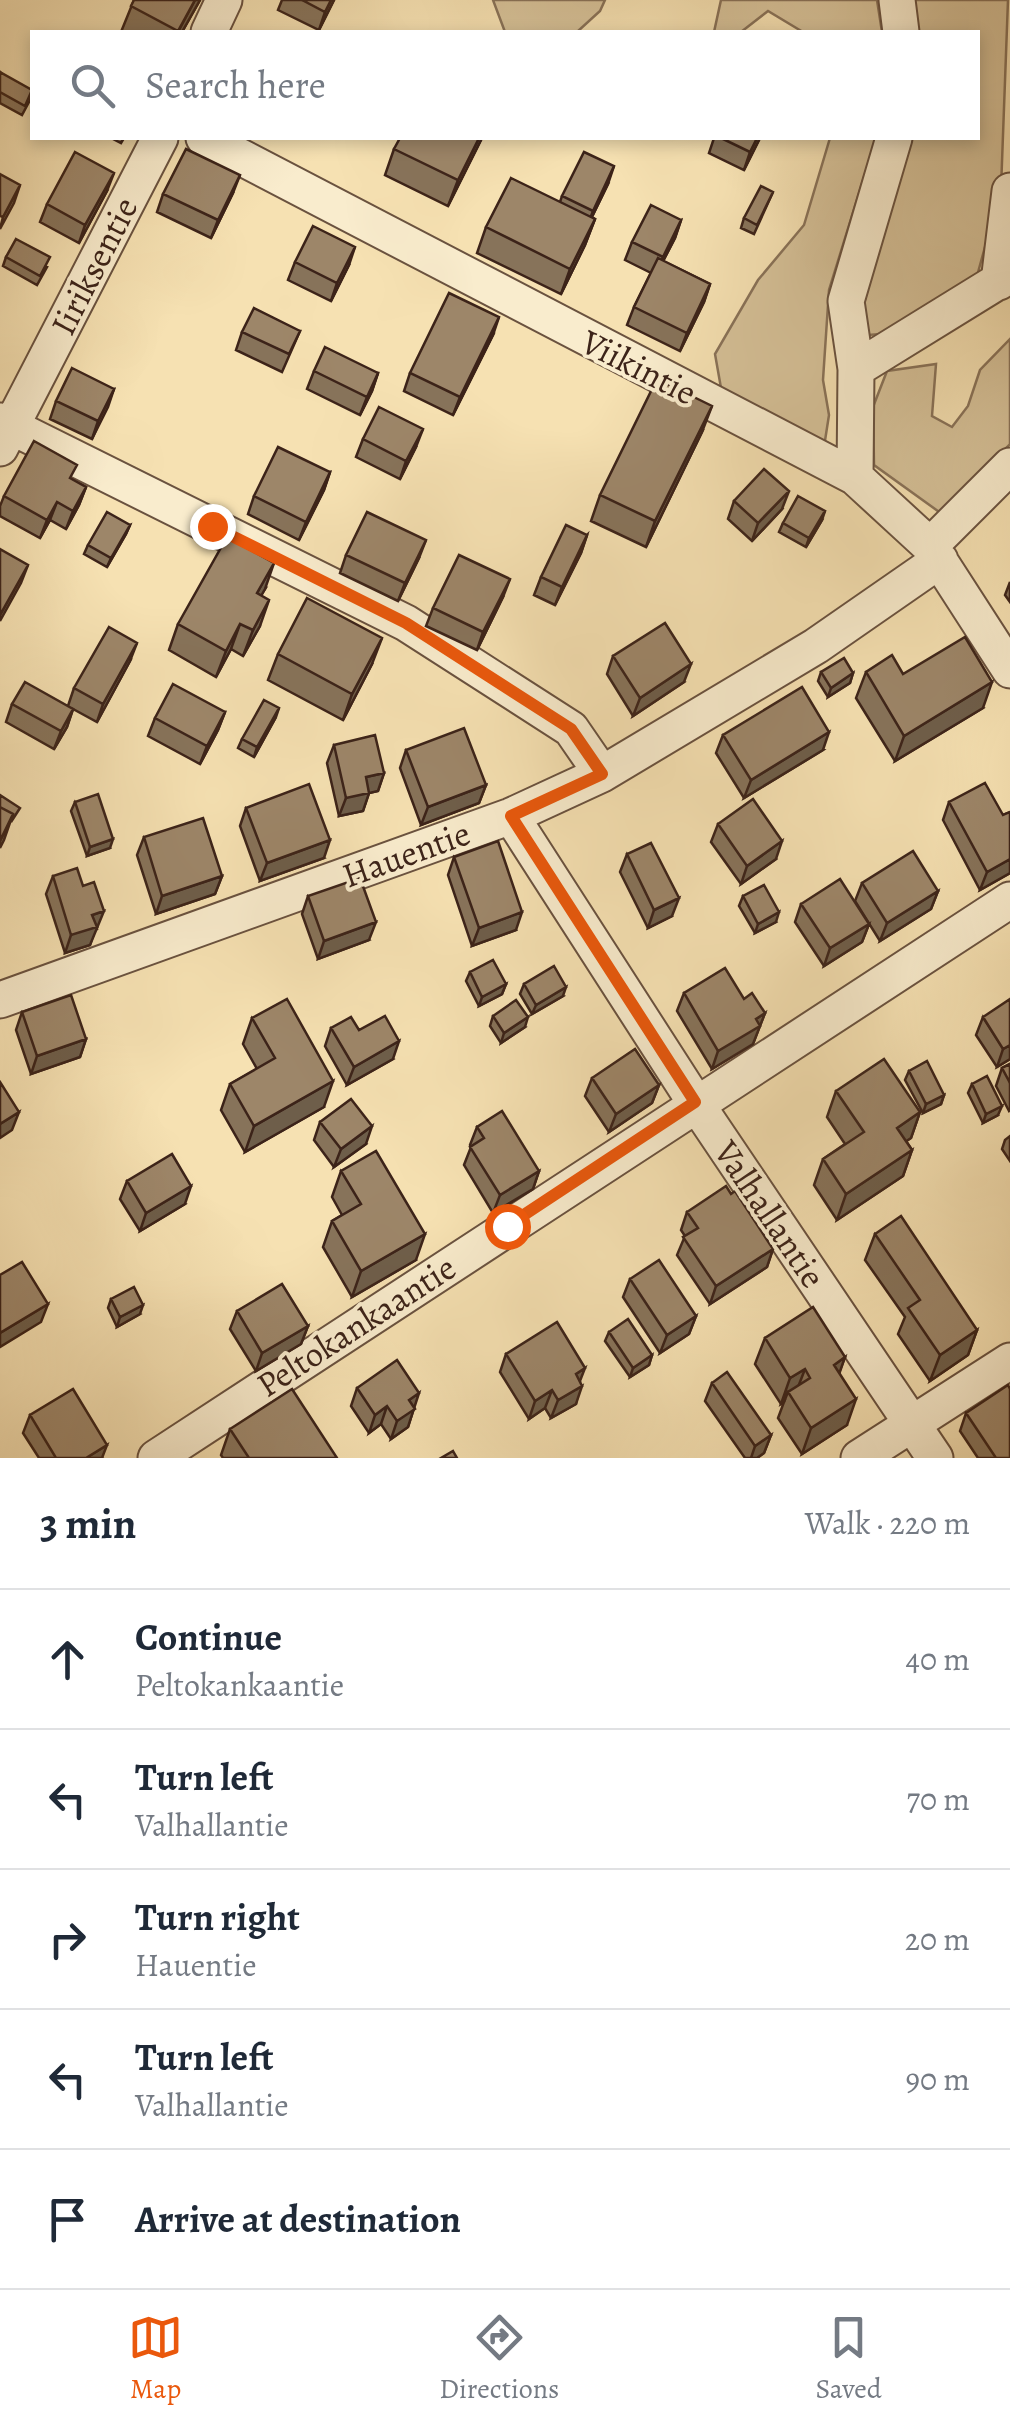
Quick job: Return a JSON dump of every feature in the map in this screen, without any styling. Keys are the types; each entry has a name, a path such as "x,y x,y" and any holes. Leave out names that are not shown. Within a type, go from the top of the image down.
{"street":[{"path":"210,30 224,0"},
{"path":"896,0 901,30"},
{"name":"Iiriksentie","path":"4,432 159,140"},
{"name":"Viikintie","path":"208,140 855,478 935,553 1010,670"},
{"path":"855,478 856,369 846,301 893,140"},
{"path":"856,369 1004,278 1010,190"},
{"path":"4,432 406,623 571,729 602,774"},
{"name":"Hauentie","path":"0,1000 511,816 602,774 816,646 935,553 1010,466"},
{"name":"Valhallantie","path":"511,816 695,1102 935,1458"},
{"name":"Peltokankaantie","path":"156,1458 695,1102 1010,900"},
{"path":"859,1458 1010,1360"}],"shaded area":[{"path":"493,0 605,0 600,11 579,30 504,30"},
{"path":"721,0 877,0 882,30 800,30 768,11 744,30 714,30"},
{"path":"909,0 1008,0 1001,189 977,276 881,334 868,335 861,315 906,140 980,140 980,30 916,30"},
{"path":"829,140 875,140 829,290 823,380 829,415 824,447 721,388 715,354 758,280 804,225"},
{"path":"1010,339 1010,444 942,514 874,465 873,407 887,371 936,364 932,416 952,427 968,406 980,370"}],"building":[{"path":"134,0 195,0 179,30 131,6"},
{"path":"302,0 331,0 325,12"},
{"path":"0,72 30,89 25,106 0,92"},
{"path":"399,140 478,140 458,180 394,149"},
{"path":"725,140 756,140 750,152"},
{"path":"186,149 240,175 218,220 163,194"},
{"path":"75,152 114,173 85,225 47,204"},
{"path":"584,152 614,166 593,211 562,196"},
{"path":"0,174 20,185 3,217 0,216"},
{"path":"511,178 595,219 570,269 486,227"},
{"path":"761,186 773,192 757,225 744,218"},
{"path":"651,205 681,220 663,257 632,242"},
{"path":"313,226 355,247 337,283 295,262"},
{"path":"16,239 50,257 40,276 6,257"},
{"path":"658,258 710,284 687,333 634,307"},
{"path":"449,293 499,317 460,397 410,373"},
{"path":"254,308 300,331 289,354 242,332"},
{"path":"325,347 378,373 367,397 314,371"},
{"path":"72,368 114,389 98,421 56,401"},
{"path":"657,379 712,406 655,521 600,495"},
{"path":"379,407 423,429 406,461 363,439"},
{"path":"34,441 77,465 70,478 86,487 73,511 57,502 47,520 4,496"},
{"path":"278,447 330,472 306,522 254,496"},
{"path":"764,469 789,491 758,523 734,501"},
{"path":"798,496 825,511 809,538 783,523"},
{"path":"107,512 130,525 111,558 88,545"},
{"path":"367,512 426,540 405,583 346,555"},
{"path":"566,525 587,535 562,587 541,577"},
{"path":"227,537 274,563 257,593 269,600 253,630 240,624 226,651 178,624"},
{"path":"0,549 28,565 0,615"},
{"path":"459,555 510,579 483,632 433,608"},
{"path":"307,598 382,638 352,694 278,654"},
{"path":"665,623 691,664 640,698 613,656"},
{"path":"109,627 137,643 103,704 74,688"},
{"path":"965,637 992,682 904,736 866,672 892,655 903,674"},
{"path":"844,658 853,673 831,688 821,672"},
{"path":"25,682 73,709 61,731 12,704"},
{"path":"173,684 225,712 207,746 155,718"},
{"path":"802,687 829,732 751,780 723,735"},
{"path":"264,700 279,708 257,747 242,739"},
{"path":"464,728 486,785 428,807 406,750"},
{"path":"375,735 384,773 366,777 369,793 346,798 334,745"},
{"path":"985,783 1003,815 1010,812 1010,859 987,872 949,802"},
{"path":"309,784 330,840 267,863 246,808"},
{"path":"98,794 113,839 90,847 75,802"},
{"path":"0,795 20,808 11,822 13,814 0,807"},
{"path":"753,799 782,841 747,866 718,824"},
{"path":"0,807 13,814 0,841"},
{"path":"203,818 222,876 162,896 144,837"},
{"path":"498,841 522,912 479,928 454,857"},
{"path":"651,843 679,898 654,910 627,854"},
{"path":"913,851 938,891 887,923 862,883"},
{"path":"77,868 83,886 94,882 104,911 92,915 97,927 71,935 53,876"},
{"path":"360,878 376,922 324,941 308,896"},
{"path":"840,879 869,924 830,948 801,904"},
{"path":"764,885 779,912 758,924 743,896"},
{"path":"493,960 506,984 482,997 470,972"},
{"path":"554,966 566,987 536,1005 524,984"},
{"path":"725,968 744,999 752,993 765,1013 756,1019 760,1026 718,1051 684,993"},
{"path":"71,995 86,1039 37,1056 22,1012"},
{"path":"287,999 333,1081 254,1126 230,1084 275,1058 252,1018"},
{"path":"1010,999 1010,1045 1003,1049 983,1017"},
{"path":"516,1000 528,1017 504,1033 493,1016"},
{"path":"385,1016 399,1041 354,1067 331,1028 351,1017 359,1030"},
{"path":"635,1049 659,1085 616,1114 592,1078"},
{"path":"884,1059 920,1112 897,1128 912,1150 846,1194 823,1159 864,1132 836,1091"},
{"path":"927,1061 944,1095 926,1104 909,1071"},
{"path":"1010,1064 1010,1083 1002,1068"},
{"path":"987,1076 1002,1106 986,1114 972,1084"},
{"path":"0,1082 19,1112 0,1124"},
{"path":"351,1099 372,1126 341,1149 320,1122"},
{"path":"502,1111 539,1171 500,1195 470,1147 484,1138 477,1127"},
{"path":"376,1151 425,1234 361,1271 332,1221 361,1204 341,1171"},
{"path":"172,1154 191,1186 146,1213 127,1181"},
{"path":"726,1186 731,1194 735,1191 773,1249 716,1286 683,1237 698,1228 687,1212"},
{"path":"901,1216 977,1330 940,1355 908,1308 920,1300 875,1234"},
{"path":"659,1260 696,1316 667,1335 630,1279"},
{"path":"22,1262 48,1304 0,1333 0,1275"},
{"path":"282,1284 308,1326 262,1353 237,1311"},
{"path":"134,1287 143,1305 120,1317 111,1299"},
{"path":"813,1307 845,1357 834,1365 856,1399 811,1428 788,1392 810,1378 805,1369 790,1378 765,1338"},
{"path":"628,1319 652,1355 633,1368 609,1332"},
{"path":"557,1322 585,1368 576,1374 582,1386 558,1400 552,1390 535,1401 506,1354"},
{"path":"397,1360 419,1393 409,1400 415,1409 397,1421 387,1406 375,1415 357,1388"},
{"path":"727,1372 771,1435 755,1446 712,1383"},
{"path":"1008,1385 1010,1458 996,1458 966,1413"},
{"path":"73,1389 107,1445 86,1458 56,1458 30,1415"},
{"path":"292,1389 337,1458 249,1458 230,1429"}],"route":[{"path":"212,526 406,623 571,729 602,774 511,816 695,1102 507,1226"}]}
